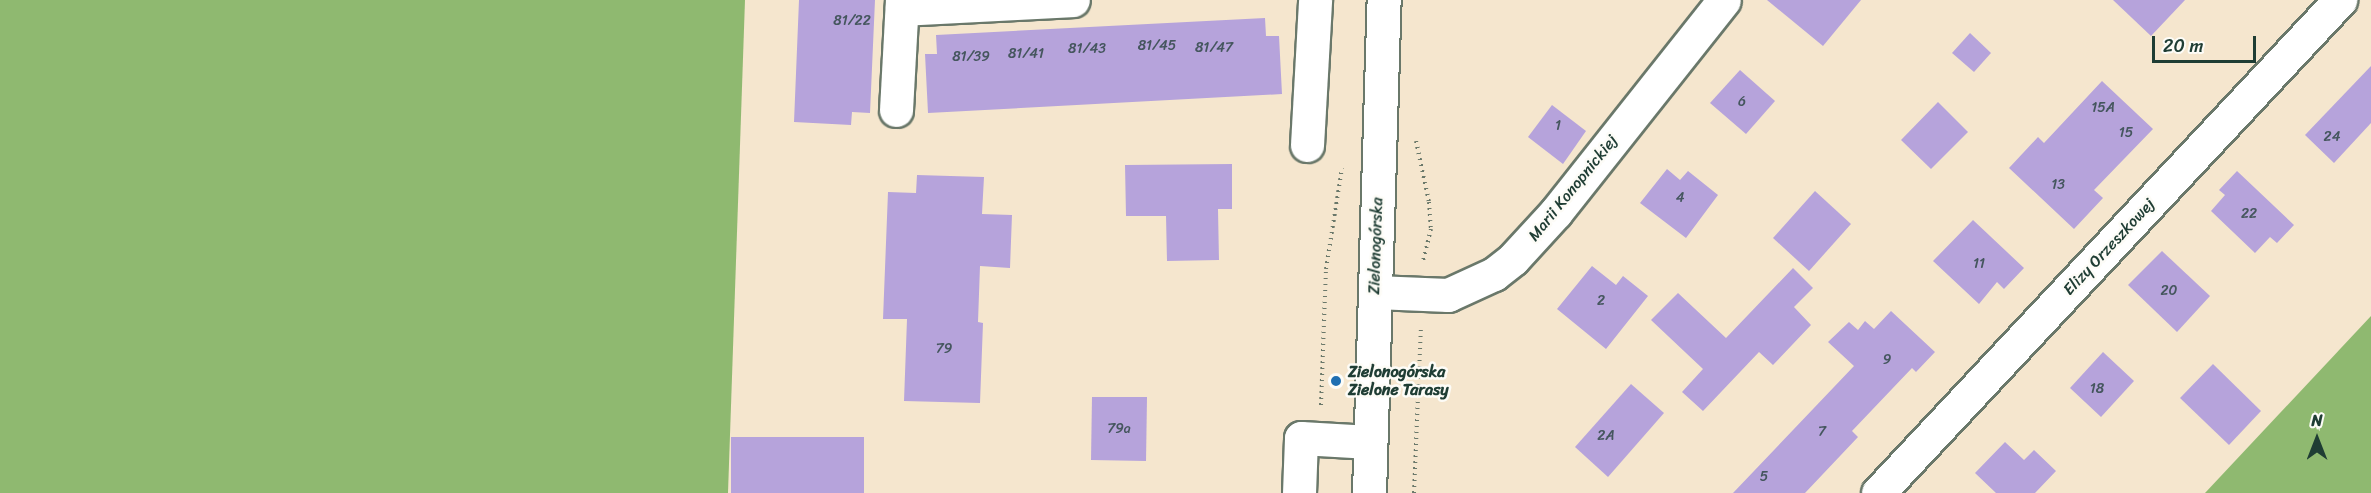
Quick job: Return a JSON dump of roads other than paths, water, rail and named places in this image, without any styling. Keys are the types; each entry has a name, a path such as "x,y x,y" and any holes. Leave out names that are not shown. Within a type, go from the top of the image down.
{"street":[{"path":"896,110 902,5 1072,0"},
{"path":"1307,145 1315,0"},
{"name":"Zielonogórska","path":"1369,493 1384,0"},
{"name":"Marii Konopnickiej","path":"1375,292 1448,295 1472,286 1514,259 1556,212 1724,0"},
{"name":"Elizy Orzeszkowej","path":"1878,493 2340,0"},
{"path":"1299,493 1301,438 1370,442"}],"place":[{"name":"Zielonogórska Zielone Tarasy","path":"1336,381"}]}
